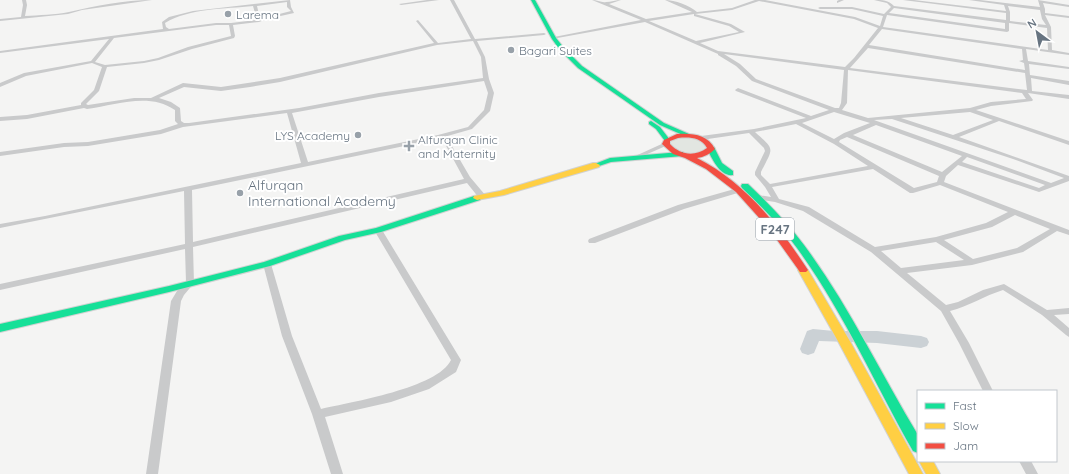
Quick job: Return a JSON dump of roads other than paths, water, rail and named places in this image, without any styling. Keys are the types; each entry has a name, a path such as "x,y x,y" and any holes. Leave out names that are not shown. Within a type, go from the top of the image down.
{"main road":[{"name":"F247","path":"528,0 544,34 559,53 573,66 658,128 666,142 668,149 709,167 738,190 758,210 790,248 849,348 916,474"},
{"name":"F247","path":"533,0 554,38 571,58 593,76 662,124 686,135 701,138 710,147 719,164 758,197 786,227 811,259 853,330 917,445"},
{"name":"F247","path":"666,142 673,137 686,135"},
{"path":"0,328 266,264 342,238 378,230 482,196 501,193 546,181 610,160 682,155 700,156 708,153 710,147"},
{"path":"927,462 933,474"}],"street":[{"path":"23,18 25,5 24,0"},
{"path":"0,20 68,14 82,9 150,0"},
{"path":"0,52 114,36 166,30 216,24 259,21 293,12 289,7 289,0 210,10 178,15 164,22 164,28 166,30"},
{"path":"401,4 437,0"},
{"path":"0,226 46,218 439,137 470,128 487,111 491,93 486,79 483,57 452,0"},
{"path":"594,0 717,52 1069,97"},
{"path":"605,4 620,0"},
{"path":"667,0 695,12"},
{"path":"554,38 686,13 732,9 759,0 808,8 852,8 1007,31 1008,12 1006,4"},
{"path":"876,0 888,1 894,7 1049,27"},
{"path":"905,0 1008,12"},
{"path":"971,0 1006,4 1069,22"},
{"path":"1050,51 1049,27 1043,14 1041,1 1069,6"},
{"path":"255,5 259,21"},
{"path":"790,5 798,8 855,18 881,28 1069,54"},
{"path":"701,138 731,136 751,132 796,122 841,109 844,103 846,69 881,28 885,14 894,7"},
{"path":"686,13 730,25 743,32 695,44"},
{"path":"1043,14 1069,17"},
{"path":"418,21 437,44"},
{"path":"92,62 105,66 159,59 190,48 232,37 231,24"},
{"path":"151,100 183,85 221,89 250,85 280,80 437,44 544,34"},
{"path":"0,85 24,75 92,62 102,55 108,43 114,36"},
{"path":"866,46 1027,74 1069,83"},
{"path":"865,119 970,110 992,104 1030,100 1027,92 1027,74 1023,61 1024,48"},
{"path":"717,52 738,66 754,80 834,110 865,119 1051,185"},
{"path":"1023,61 1069,68"},
{"path":"84,106 83,104 96,91 105,66"},
{"path":"0,154 64,145 95,143 161,132 182,125 289,111 486,79"},
{"path":"738,90 810,118"},
{"path":"0,119 27,117 84,106 87,108 151,100 164,101 172,104 178,109 178,121 182,125"},
{"path":"970,110 1069,143"},
{"path":"289,111 305,164"},
{"path":"893,117 1015,158 1069,178"},
{"path":"954,137 997,120"},
{"path":"796,122 836,143 913,191 940,183 1069,233"},
{"path":"836,143 837,139 846,134 875,123"},
{"path":"751,132 767,148 768,151 758,175 768,186 776,200"},
{"path":"846,134 943,174"},
{"path":"710,147 731,136"},
{"path":"439,137 446,141 469,180 482,196"},
{"path":"634,158 666,142"},
{"path":"940,183 943,174 966,154"},
{"path":"957,163 1039,190 1069,178"},
{"path":"768,186 875,167"},
{"path":"0,287 190,245 469,180"},
{"path":"152,474 161,420 176,301 180,293 190,283 188,188"},
{"path":"592,241 681,207 738,190"},
{"path":"758,197 776,200 816,214 874,250 944,308 964,343 988,390"},
{"path":"874,250 937,239 989,225 1014,212"},
{"path":"900,271 972,262 1020,250 1057,228"},
{"path":"318,414 391,398 425,386 452,369 456,360 378,230"},
{"path":"937,239 972,262"},
{"path":"266,264 287,336 318,414 337,474"},
{"path":"944,308 961,305 986,292 1004,287 1045,313 1069,333"},
{"path":"1045,313 1069,311"},
{"path":"1026,462 1032,474"}],"waterway":[{"path":"808,349 813,335 834,337 877,337 921,342"}],"place":[{"name":"Larema","path":"228,14"},
{"name":"Bagari Suites","path":"511,50"},
{"name":"LYS Academy","path":"358,135"},
{"name":"Alfurqan Clinic and Maternity","path":"409,146"},
{"name":"Alfurqan International Academy","path":"240,193"}]}
